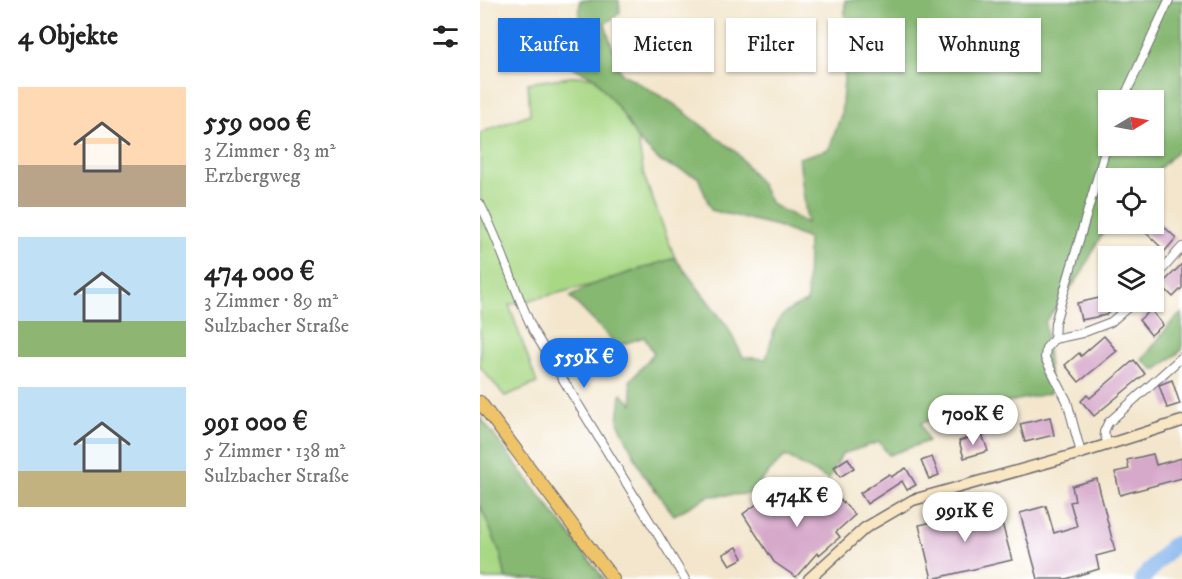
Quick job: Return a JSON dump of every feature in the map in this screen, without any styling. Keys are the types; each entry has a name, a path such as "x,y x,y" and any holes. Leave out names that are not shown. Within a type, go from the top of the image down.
{"main road":[{"path":"480,402 613,579"},
{"path":"809,579 865,528 913,500 1081,453 1182,421"}],"street":[{"path":"1128,90 1169,0"},
{"path":"1054,339 1055,323 1104,156"},
{"path":"480,204 499,247 515,294 534,332 685,579"},
{"path":"1164,268 1182,247"},
{"path":"1081,453 1067,401 1045,358 1046,348 1054,339 1082,333 1111,322 1122,312"},
{"path":"1108,445 1104,432 1108,423 1182,357"}],"green space":[{"path":"580,0 619,0 620,13 605,24 612,46 612,72 620,72 674,104 736,152 761,184 771,204 807,223 799,158 829,149 841,115 845,72 905,72 905,18 845,18 845,0 1182,0 1182,146 1160,168 1098,168 1098,234 1102,234 1081,274 1045,322 1051,393 921,423 928,441 889,455 879,442 842,454 829,480 785,456 748,494 709,496 674,515 643,474 618,422 621,394 633,404 630,381 654,353 644,337 618,346 570,297 591,285 675,258 727,326 743,357 766,359 774,330 781,317 787,311 807,302 808,239 777,226 711,210 698,177 661,162 638,140 622,113 595,78 583,72 600,72 600,18 579,18"},
{"path":"578,76 595,78 622,113 638,140 644,176 675,258 591,285 509,305 537,383 505,396 480,367 480,133 530,114 528,83"},
{"path":"1182,313 1182,350 1156,370 1142,360 1171,323"},
{"path":"480,417 604,579 506,579 501,555 480,505"},
{"path":"480,505 501,555 506,579 480,579"}],"building":[{"path":"1164,227 1176,238 1165,251 1164,246 1160,246 1147,234 1164,234"},
{"path":"1182,264 1182,288 1173,297 1164,288 1164,282"},
{"path":"1098,298 1098,312 1109,312 1106,315 1081,320 1077,303"},
{"path":"1149,312 1153,312 1163,325 1151,335 1139,320"},
{"path":"1104,336 1117,351 1079,382 1065,365 1079,353 1081,356"},
{"path":"1134,360 1145,374 1094,416 1081,401 1087,395 1090,398"},
{"path":"1172,380 1180,404 1167,408 1159,385"},
{"path":"1050,417 1054,435 1025,442 1020,424"},
{"path":"982,434 988,451 964,458 959,441"},
{"path":"1153,454 1156,465 1182,458 1182,478 1120,495 1115,472 1129,469 1127,460"},
{"path":"932,457 939,475 929,479 921,461"},
{"path":"848,458 854,468 840,477 834,467"},
{"path":"906,468 916,485 907,490 902,481 867,504 860,493 889,474 891,477"},
{"path":"1097,479 1115,551 1096,556 1099,569 1066,579 1038,579 1020,513 1046,506 1054,533 1077,526 1070,502 1075,501 1072,486"},
{"path":"804,488 814,501 819,497 823,502 826,499 830,503 837,496 855,515 836,532 840,537 819,555 817,553 796,577 774,562 743,514 768,496 771,501 781,493 787,501"},
{"path":"998,508 1012,560 932,579 919,525"},
{"path":"737,547 743,558 730,565 723,554"}],"waterway":[{"path":"1142,579 1173,545 1182,542"}]}
